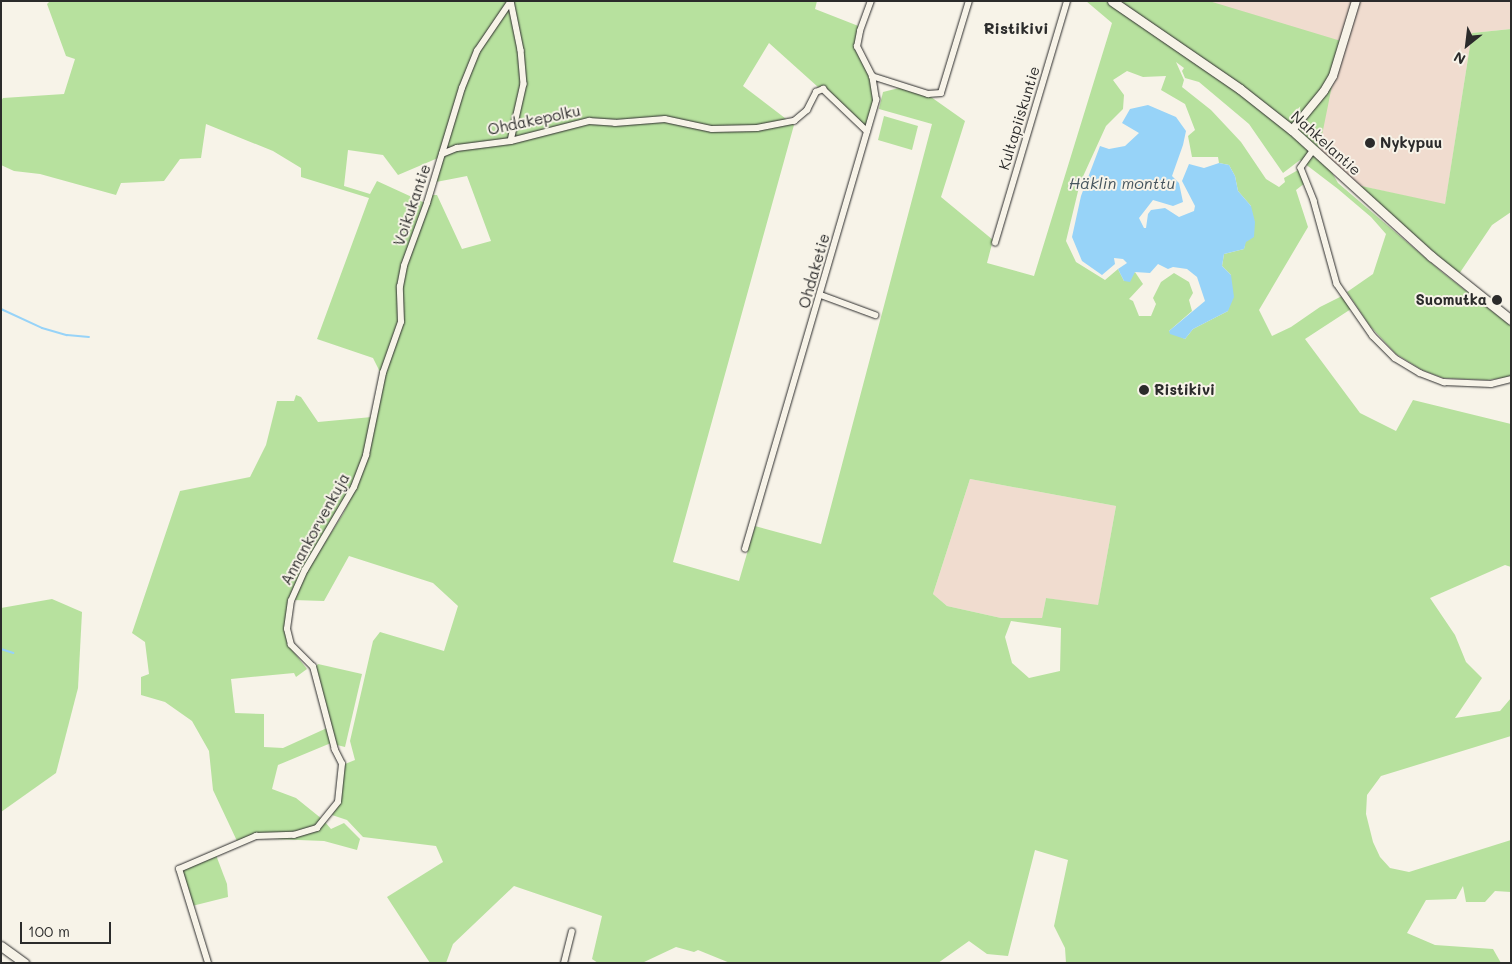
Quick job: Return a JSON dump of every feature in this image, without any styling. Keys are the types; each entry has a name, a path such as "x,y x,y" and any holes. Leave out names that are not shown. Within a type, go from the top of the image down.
{"main road":[{"name":"Nahkelantie","path":"1112,1 1240,89 1292,130 1431,256 1511,320"},
{"path":"1,946 24,963"}],"street":[{"path":"511,1 522,50 524,84 512,140"},
{"name":"Voikukantie","path":"372,428 384,374 401,322 400,287 404,266 427,203 462,88 477,51 511,1"},
{"name":"Ohdaketie","path":"745,549 821,295 876,100 872,76 857,47 860,31 871,1"},
{"path":"872,76 928,94 941,93 969,1"},
{"name":"Kultapiiskuntie","path":"995,243 1067,1"},
{"path":"1292,130 1324,91 1333,76 1356,1"},
{"name":"Ohdakepolku","path":"442,154 457,148 512,140 589,121 614,123 665,119 712,129 757,128 794,121 807,110 816,92 823,89 868,131"},
{"path":"1314,150 1301,168 1314,201 1337,284 1373,336 1395,358 1420,374 1444,382 1491,384 1511,379"},
{"path":"821,295 875,315"},
{"name":"Annankorvenkuja","path":"208,963 179,868 256,836 294,834 318,828 338,802 342,764 335,750 313,667 291,645 287,628 295,590 354,487 366,455 372,428"},
{"path":"564,963 572,932"}],"shaded area":[{"path":"1209,1 1511,1 1511,29 1472,33 1445,205 1357,185 1319,150 1215,5"},
{"path":"970,479 1116,506 1098,606 1046,598 1042,618 1001,618 947,606 933,594"}],"green space":[{"path":"50,1 508,1 475,50 438,158 398,175 383,155 348,150 344,186 370,194 377,181 425,203 402,266 399,322 381,374 373,358 317,339 369,198 301,177 301,168 273,151 206,124 201,158 180,159 164,181 121,183 116,195 40,174 14,171 1,165 1,101 3,98 64,94 75,59 66,56 47,4"},
{"path":"513,1 817,1 815,9 861,27 857,47 872,76 876,100 867,131 769,43 743,86 794,125 673,562 739,581 755,526 821,544 932,124 879,109 883,92 899,88 931,97 965,121 941,197 993,240 987,263 1034,276 1112,23 1086,1 1209,1 1341,41 1319,150 1338,183 1443,273 1511,326 1511,377 1487,380 1443,378 1422,370 1396,354 1370,326 1347,292 1373,274 1386,234 1371,217 1300,160 1283,173 1249,124 1199,82 1185,78 1182,71 1184,68 1176,62 1184,80 1182,87 1211,110 1241,142 1266,179 1279,187 1285,182 1284,178 1298,170 1305,183 1296,190 1308,227 1259,310 1272,336 1291,327 1320,307 1342,296 1351,309 1305,339 1360,413 1396,431 1413,400 1511,424 1511,567 1505,565 1430,598 1455,635 1466,662 1482,678 1455,718 1500,711 1511,698 1511,736 1381,776 1367,795 1366,814 1373,842 1380,857 1390,868 1409,872 1511,840 1511,892 1495,891 1485,902 1466,902 1463,886 1456,899 1426,900 1407,933 1435,945 1493,949 1501,963 1066,963 1065,948 1054,926 1068,860 1035,850 1008,956 987,954 969,941 938,963 730,963 698,950 694,952 676,947 642,963 598,963 592,959 602,916 514,886 453,944 446,963 430,963 387,897 443,862 436,846 363,837 347,820 332,815 340,803 345,764 355,760 350,741 373,641 380,632 444,651 458,606 433,583 349,556 324,601 293,600 307,571 343,514 356,488 385,376 403,323 402,287 406,267 432,195 437,195 462,249 491,241 467,176 436,182 464,89 479,52","holes":["1127,71 1143,77 1166,76 1161,90 1185,104 1195,130 1188,136 1192,157 1218,157 1219,163 1229,165 1235,176 1238,191 1251,206 1244,249 1224,254 1222,266 1231,275 1228,311 1193,329 1185,339 1169,331 1192,311 1189,300 1193,293 1189,282 1174,273 1161,282 1153,298 1156,304 1151,316 1139,316 1133,301 1129,299 1143,284 1135,272 1124,281 1118,269 1105,280 1076,262 1066,241 1080,183 1106,126 1123,109 1124,95 1113,80","970,479 1116,506 1098,605 1046,598 1042,618 1001,618 947,606 933,594","1011,621 1061,628 1060,671 1029,678 1012,663 1005,637"]},
{"path":"1511,29 1511,212 1492,225 1459,274 1357,185 1445,204 1472,33"},
{"path":"884,116 918,126 912,150 878,140"},
{"path":"296,395 301,397 318,422 372,417 365,455 352,486 289,601 284,629 289,646 307,669 296,677 294,673 231,679 235,713 264,714 264,747 283,748 327,728 331,743 278,765 272,789 296,798 322,819 316,826 294,832 255,834 237,841 213,790 209,751 192,721 165,702 141,695 141,677 149,674 145,642 132,633 180,491 250,477 266,445 277,401 294,401"},
{"path":"52,599 82,612 78,688 56,773 1,812 1,608"},
{"path":"318,664 362,674 345,747 337,745 315,668"},
{"path":"325,822 331,829 344,823 360,839 357,850 324,841 273,839 294,836"},
{"path":"216,855 227,884 228,897 192,906 182,869"}],"water":[{"name":"Häklin monttu","path":"1148,105 1176,117 1186,131 1172,176 1179,183 1183,202 1173,206 1153,200 1139,218 1144,228 1146,228 1148,214 1151,210 1165,208 1179,217 1194,211 1195,206 1182,181 1189,164 1204,168 1219,163 1229,165 1235,176 1238,191 1251,206 1255,222 1254,237 1246,242 1244,249 1224,254 1222,266 1231,275 1234,297 1228,311 1193,329 1185,339 1170,334 1169,331 1205,301 1197,277 1187,269 1173,267 1168,269 1158,264 1150,273 1135,272 1130,282 1124,281 1118,269 1127,263 1123,259 1114,258 1115,264 1102,275 1082,261 1072,237 1081,196 1100,146 1109,149 1125,146 1139,133 1122,123 1130,109"}],"waterway":[{"path":"1,309 42,328 67,335 89,337"},
{"path":"1,649 13,653"}],"place":[{"name":"Nykypuu","path":"1370,143"},
{"name":"Suomutka","path":"1497,300"},
{"name":"Ristikivi","path":"1144,390"}],"district":[{"name":"Ristikivi","path":"1016,28"}]}
